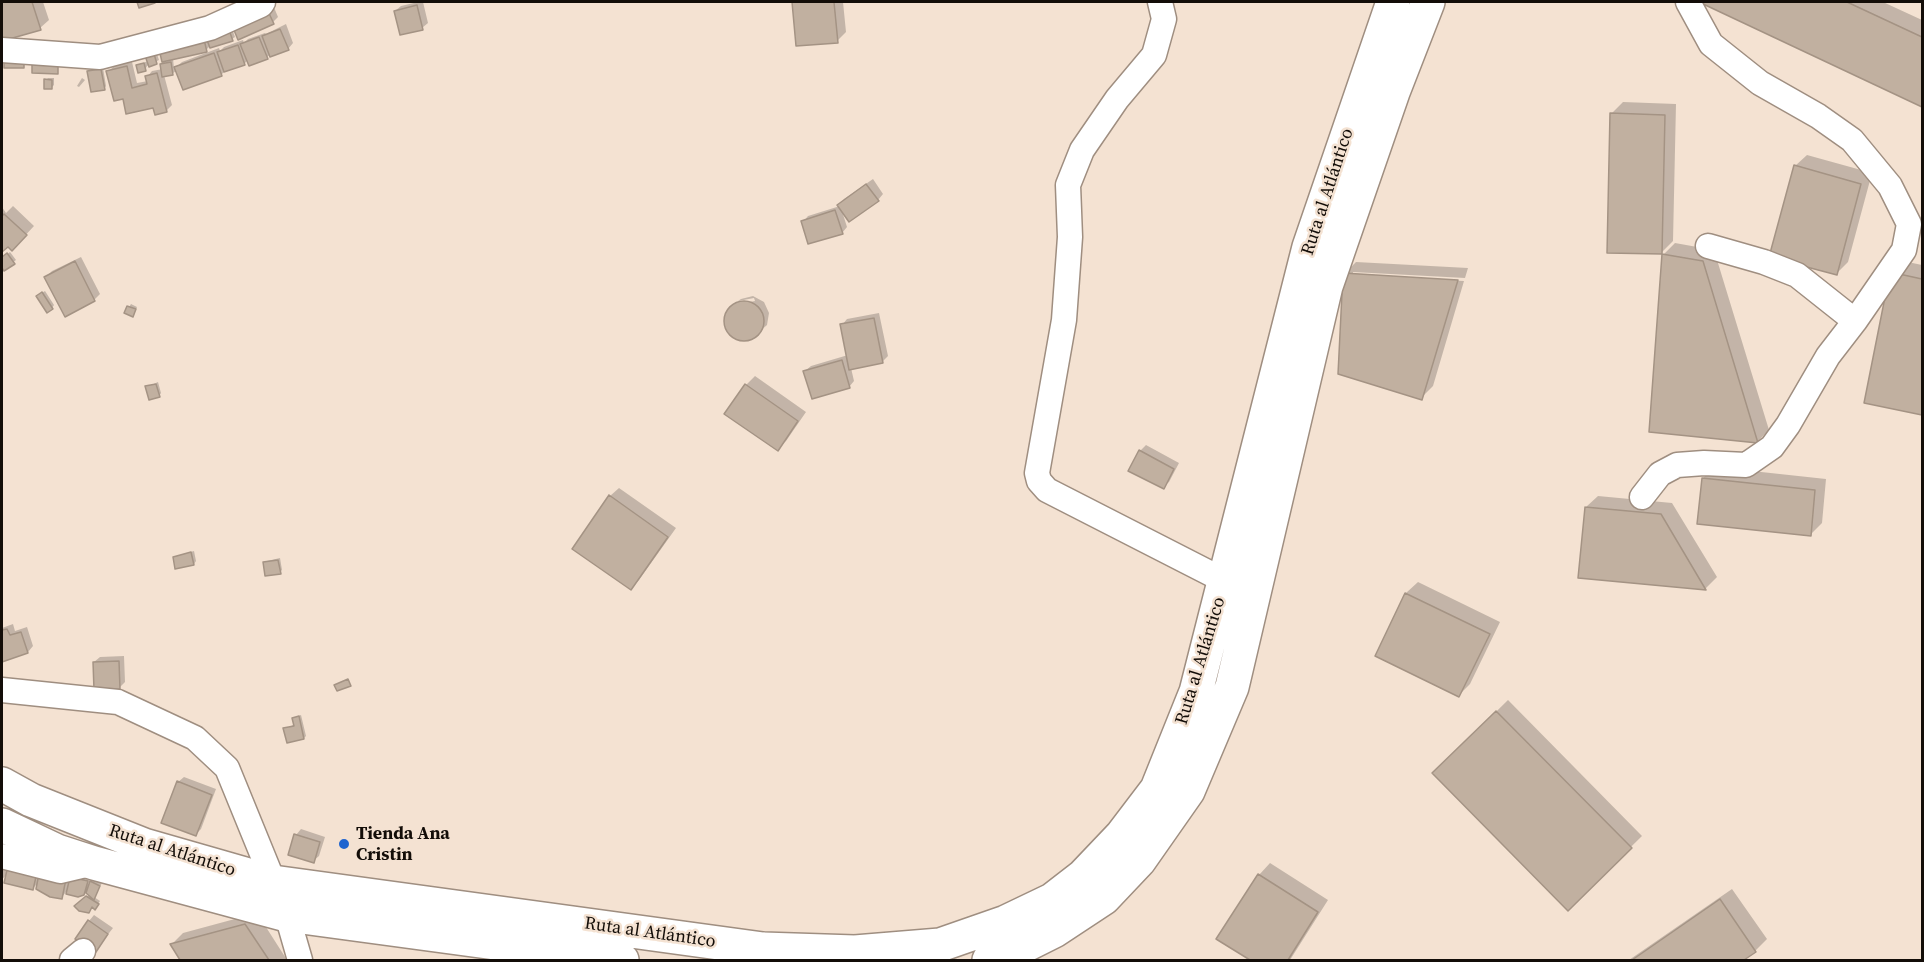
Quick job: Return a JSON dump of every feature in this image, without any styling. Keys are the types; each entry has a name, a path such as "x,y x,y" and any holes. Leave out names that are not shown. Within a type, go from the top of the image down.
{"highway":[{"name":"Ruta al Atlántico","path":"2,784 31,800 144,845 273,882 763,949 855,952 940,945 1006,922 1052,900 1083,876 1129,825 1157,789 1196,692 1309,247 1393,2"},
{"name":"Ruta al Atlántico","path":"989,960 1008,954 1053,931 1104,898 1139,861 1188,791 1232,687 1326,286 1393,92 1428,2"},
{"name":"Ruta al Atlántico","path":"2,825 57,851 94,863 287,915 622,960"}],"street":[{"path":"2,50 100,57 210,28 264,2"},
{"path":"1160,2 1164,19 1154,55 1117,99 1082,150 1068,185 1070,237 1064,320 1037,472 1039,482 1047,490 1225,581"},
{"path":"1642,496 1660,474 1677,465 1704,463 1746,465 1772,447 1788,425 1828,356 1904,250 1909,224 1890,186 1852,140 1818,116 1760,83 1711,44 1688,2"},
{"path":"1708,246 1764,262 1797,275 1855,321"},
{"path":"2,690 118,702 195,738 227,768 287,915 300,960"},
{"path":"2,856 60,871 94,863"}],"building":[{"path":"2,2 32,2 41,30 2,41"},
{"path":"137,2 154,2 155,3 139,8"},
{"path":"792,2 834,2 838,43 796,46"},
{"path":"1847,2 1922,37 1922,107 1701,3"},
{"path":"417,5 423,30 400,35 394,11"},
{"path":"267,9 274,24 238,40 232,25"},
{"path":"228,27 233,41 210,48 205,35"},
{"path":"280,29 289,50 270,57 262,36"},
{"path":"203,35 207,52 162,62 158,45"},
{"path":"259,37 268,59 249,66 240,44"},
{"path":"238,45 245,65 224,72 217,52"},
{"path":"152,47 157,64 149,67 143,50"},
{"path":"214,53 222,76 183,90 174,67"},
{"path":"4,57 24,57 24,68 4,68"},
{"path":"32,60 58,61 58,74 32,73"},
{"path":"171,62 173,75 162,77 160,64"},
{"path":"144,63 146,71 138,73 136,65"},
{"path":"127,66 132,88 147,84 145,76 157,73 167,112 155,115 153,108 126,114 123,99 114,101 106,71"},
{"path":"101,69 105,90 91,92 87,71"},
{"path":"44,79 52,80 52,89 44,89"},
{"path":"1610,113 1665,115 1662,254 1607,253"},
{"path":"1794,165 1861,184 1837,275 1769,257"},
{"path":"866,184 879,201 849,222 837,205"},
{"path":"835,210 843,234 808,244 801,221"},
{"path":"4,214 27,235 12,251 8,247 2,252 2,216"},
{"path":"7,253 15,264 4,271 2,257"},
{"path":"1662,254 1703,261 1758,443 1649,432"},
{"path":"75,261 95,301 65,317 44,277"},
{"path":"1890,272 1922,279 1922,415 1864,403"},
{"path":"1343,273 1458,280 1422,400 1338,374"},
{"path":"42,292 53,309 47,313 36,296"},
{"path":"744,301 752,302 758,307 763,313 763,329 758,335 752,340 744,341 736,340 730,335 725,329 724,321 725,313 730,307 736,302"},
{"path":"127,306 136,309 133,317 124,313"},
{"path":"874,318 883,363 849,370 840,324"},
{"path":"842,360 850,388 812,399 803,371"},
{"path":"156,384 160,397 149,400 145,386"},
{"path":"745,384 798,421 778,451 724,414"},
{"path":"1139,450 1174,469 1164,489 1128,471"},
{"path":"1702,478 1815,490 1811,536 1697,524"},
{"path":"609,495 668,537 631,590 572,549"},
{"path":"1585,507 1661,514 1706,590 1578,578"},
{"path":"191,552 194,565 175,569 173,557"},
{"path":"278,560 281,574 265,576 263,562"},
{"path":"1405,593 1490,634 1459,697 1375,656"},
{"path":"7,629 10,635 21,632 28,653 2,662 2,630"},
{"path":"119,661 120,689 94,690 93,662"},
{"path":"348,679 351,686 337,691 334,685"},
{"path":"1496,711 1632,848 1568,911 1432,773"},
{"path":"299,716 304,739 287,743 283,728 294,726 292,718"},
{"path":"177,781 212,795 196,836 161,823"},
{"path":"294,834 320,842 314,863 288,855"},
{"path":"9,861 38,868 33,890 4,883"},
{"path":"40,868 67,874 62,899 50,897 36,889"},
{"path":"1258,874 1318,912 1288,960 1250,960 1216,939"},
{"path":"70,877 88,881 84,895 78,897 66,894"},
{"path":"90,881 100,886 94,900 86,893"},
{"path":"86,896 99,904 95,910 92,907 89,913 79,911 74,906"},
{"path":"1720,899 1756,952 1744,960 1632,960"},
{"path":"88,920 108,934 96,952 75,939"},
{"path":"245,924 269,960 180,960 170,944"}],"place":[{"name":"Tienda Ana Cristin","path":"344,844"}]}
